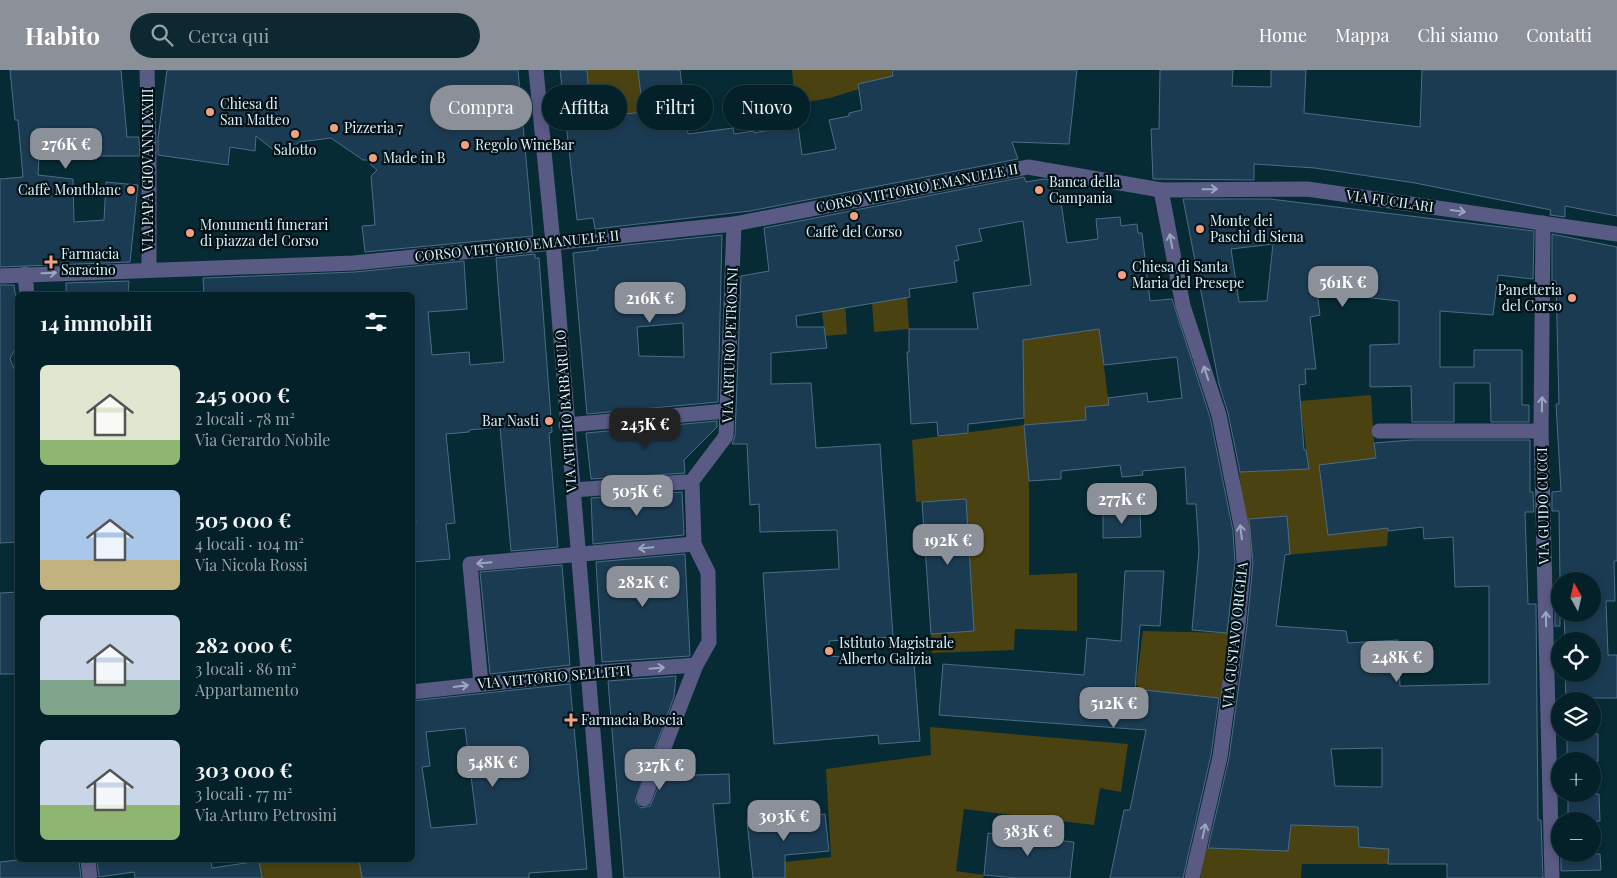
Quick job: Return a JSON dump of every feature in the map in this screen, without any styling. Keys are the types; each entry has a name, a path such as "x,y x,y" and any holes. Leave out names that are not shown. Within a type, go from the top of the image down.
{"street":[{"name":"VIA PAPA GIOVANNI XXIII","path":"147,70 150,145 148,270"},
{"name":"VIA ATTILIO BARBARULO","path":"536,70 605,878"},
{"name":"CORSO VITTORIO EMANUELE II","path":"0,276 354,263 734,224 1028,167"},
{"name":"VIA FUCILARI","path":"1028,167 1161,190 1307,189 1617,234"},
{"name":"VIA GUSTAVO ORIGLIA","path":"1161,190 1184,306 1219,414 1242,530 1244,563 1238,624 1220,757 1192,878"},
{"name":"VIA GUIDO CUCCI","path":"1543,223 1541,431 1552,878"},
{"name":"VIA ARTURO PETROSINI","path":"644,799 696,664 709,642 708,572 694,544 692,481 726,436 734,224"},
{"path":"25,274 27,292"},
{"path":"566,424 727,411"},
{"path":"1378,431 1541,431"},
{"path":"572,490 685,482"},
{"path":"481,684 470,564 694,544"},
{"name":"VIA VITTORIO SELLITTI","path":"415,692 586,673 696,664"},
{"path":"88,862 90,878"}],"shaded area":[{"path":"587,70 638,70 640,85 637,85 637,114 627,114 627,85 588,85"},
{"path":"792,70 891,70 893,78 858,84 859,89 830,98 810,101 810,85 793,85"},
{"path":"907,298 909,329 874,332 872,301"},
{"path":"845,301 847,334 825,336 821,303"},
{"path":"1099,329 1109,405 1085,408 1086,424 1024,426 1029,481 1029,575 1077,573 1077,631 1015,629 1014,650 932,653 931,634 974,631 966,500 916,502 912,440 1024,425 1023,340"},
{"path":"1371,395 1375,457 1388,531 1387,546 1249,558 1239,472 1293,470 1308,464 1300,401"},
{"path":"1143,631 1230,633 1221,698 1144,690 1136,685"},
{"path":"930,727 1128,744 1121,792 1100,788 1094,825 964,809 956,871 984,875 983,878 785,878 785,862 831,857 826,769 931,755"},
{"path":"1392,814 1388,864 1302,864 1301,878 1200,878 1206,848 1288,850 1291,825 1358,827 1359,846 1372,847"},
{"path":"259,862 359,862 362,878 262,878"}],"building":[{"path":"10,70 121,70 127,137 139,137 140,156 39,156 38,175 73,179 74,222 104,220 106,182 138,185 130,262 0,267 0,179 23,177 18,120 15,120"},
{"path":"167,70 518,70 519,85 430,85 430,130 523,130 533,236 365,252 362,226 375,225 371,176 377,170 371,165 370,160 363,160 331,138 299,142 282,157 256,136 255,151 230,147 228,165 158,155 158,138"},
{"path":"560,70 587,70 588,85 562,85"},
{"path":"638,70 680,70 682,85 640,85"},
{"path":"892,70 1077,70 1069,144 1012,142 1018,159 750,211 595,229 593,218 577,220 567,130 627,130 627,114 637,113 637,130 688,130 688,134 723,129 733,130 734,134 754,131 754,133 770,130 799,130 802,155 836,149 829,120 849,116 849,113 862,110 858,84 893,76"},
{"path":"1160,70 1233,70 1232,86 1271,87 1271,70 1306,70 1304,113 1420,127 1422,70 1617,70 1617,216 1565,206 1565,217 1550,215 1551,210 1415,183 1315,168 1254,164 1254,180 1153,179 1151,129 1159,129"},
{"path":"1024,177 1026,182 1044,179 1058,182 1067,243 1098,239 1096,219 1120,217 1121,226 1137,224 1138,233 1142,233 1150,301 1172,299 1210,417 1233,531 1235,563 1227,633 1192,630 1199,551 1196,504 1187,504 1185,467 1142,471 1143,475 1122,477 1120,465 1061,471 1061,479 1029,481 1024,425 1086,420 1085,407 1109,405 1108,398 1147,393 1148,402 1182,398 1177,357 1104,365 1099,329 1023,340 1024,418 968,424 968,433 938,436 937,422 911,424 907,352 909,352 909,329 978,329 973,293 1031,285 1023,221 979,229 982,241 956,246 959,260 954,261 957,282 909,289 910,297 796,316 797,327 824,327 827,348 771,353 771,384 811,383 816,448 880,444 893,637 829,641 829,656 895,661 895,665 914,663 920,741 879,744 878,735 774,744 763,573 839,569 837,530 760,532 759,504 750,505 747,444 732,444 735,436 741,276 769,271 764,228"},
{"path":"1183,199 1270,199 1534,231 1533,279 1498,275 1493,315 1440,311 1440,367 1474,367 1474,350 1522,350 1522,405 1529,405 1529,422 1491,422 1490,383 1454,383 1454,422 1412,422 1411,386 1370,387 1370,345 1399,344 1399,301 1317,292 1320,315 1310,317 1316,369 1305,369 1306,384 1299,385 1304,450 1306,450 1309,469 1240,472 1228,413 1219,384","holes":["1273,244 1267,301 1239,302 1231,249"]},
{"path":"1552,234 1617,247 1617,561 1614,561 1615,601 1606,601 1608,655 1617,655 1617,698 1601,698 1601,692 1566,692 1565,682 1601,682 1601,632 1565,632 1564,622 1601,622 1601,572 1560,572 1559,511 1552,511 1552,492 1561,491 1556,404 1559,404 1556,281 1552,281"},
{"path":"722,235 718,402 587,414 573,253 598,250 597,248","holes":["683,323 684,357 639,356 637,327"]},
{"path":"535,254 535,258 539,258 552,432 549,433 558,547 511,551 500,427 469,430 469,432 446,434 455,523 446,524 450,559 415,562 415,292 204,292 203,278 355,272 464,261 467,309 428,312 432,355 469,352 470,365 504,362 496,258"},
{"path":"129,281 128,292 66,292 66,283"},
{"path":"0,285 14,285 15,349 10,359 15,371 15,542 0,543"},
{"path":"717,421 717,427 684,460 685,473 591,479 586,433"},
{"path":"1412,440 1530,440 1530,492 1533,492 1534,512 1525,512 1528,604 1536,604 1538,820 1541,820 1543,878 1447,878 1447,864 1388,864 1389,849 1359,847 1358,827 1291,825 1288,851 1208,848 1229,758 1247,625 1253,563 1249,519 1287,516 1290,554 1285,555 1276,626 1346,631 1348,643 1398,640 1400,686 1489,684 1489,586 1455,587 1453,537 1424,539 1423,527 1388,531 1388,528 1328,535 1319,465 1376,458 1374,443","holes":["1382,748 1382,787 1335,786 1331,749"]},
{"path":"682,492 684,535 593,544 591,498"},
{"path":"966,499 974,631 931,634 922,502"},
{"path":"1140,512 1141,537 1103,538 1103,514"},
{"path":"685,554 690,656 602,662 596,562"},
{"path":"562,565 570,665 490,674 480,572"},
{"path":"1125,571 1164,571 1160,626 1140,625 1135,689 1219,698 1211,755 1183,878 1110,878 1124,810 1130,810 1146,730 939,715 943,664 1084,675 1087,638 1121,641"},
{"path":"15,592 15,674 0,674 0,593"},
{"path":"1555,622 1560,622 1560,626 1555,626"},
{"path":"676,676 674,697 635,801 641,808 650,806 663,776 729,774 730,803 713,804 720,878 624,878 608,681"},
{"path":"570,684 587,869 529,873 529,878 362,878 359,862 415,862 415,701","holes":["465,728 477,824 431,828 422,767 430,766 426,732"]},
{"path":"1567,742 1598,742 1598,752 1567,752"},
{"path":"1568,802 1599,802 1600,812 1568,812"},
{"path":"825,814 829,851 785,855 785,878 753,878 747,822"},
{"path":"988,833 1074,842 1070,878 1017,878 984,875"},
{"path":"15,860 15,862 79,862 81,878 0,878 0,862"},
{"path":"97,862 211,862 212,868 259,862 262,878 135,878 134,872 99,877"},
{"path":"1561,862 1600,862 1601,870 1561,871"}],"place":[{"name":"Chiesa di San Matteo","path":"210,112"},
{"name":"Pizzeria 7","path":"334,128"},
{"name":"Salotto","path":"295,134"},
{"name":"Regolo WineBar","path":"465,145"},
{"name":"Made in B","path":"373,158"},
{"name":"Caffè Montblanc","path":"131,190"},
{"name":"Banca della Campania","path":"1039,190"},
{"name":"Caffè del Corso","path":"854,216"},
{"name":"Monte dei Paschi di Siena","path":"1200,229"},
{"name":"Monumenti funerari di piazza del Corso","path":"190,233"},
{"name":"Farmacia Saracino","path":"51,262"},
{"name":"Chiesa di Santa Maria del Presepe","path":"1122,275"},
{"name":"Panetteria del Corso","path":"1572,298"},
{"name":"Bar Nasti","path":"549,421"},
{"name":"Istituto Magistrale Alberto Galizia","path":"829,651"},
{"name":"Farmacia Boscia","path":"571,720"}]}
